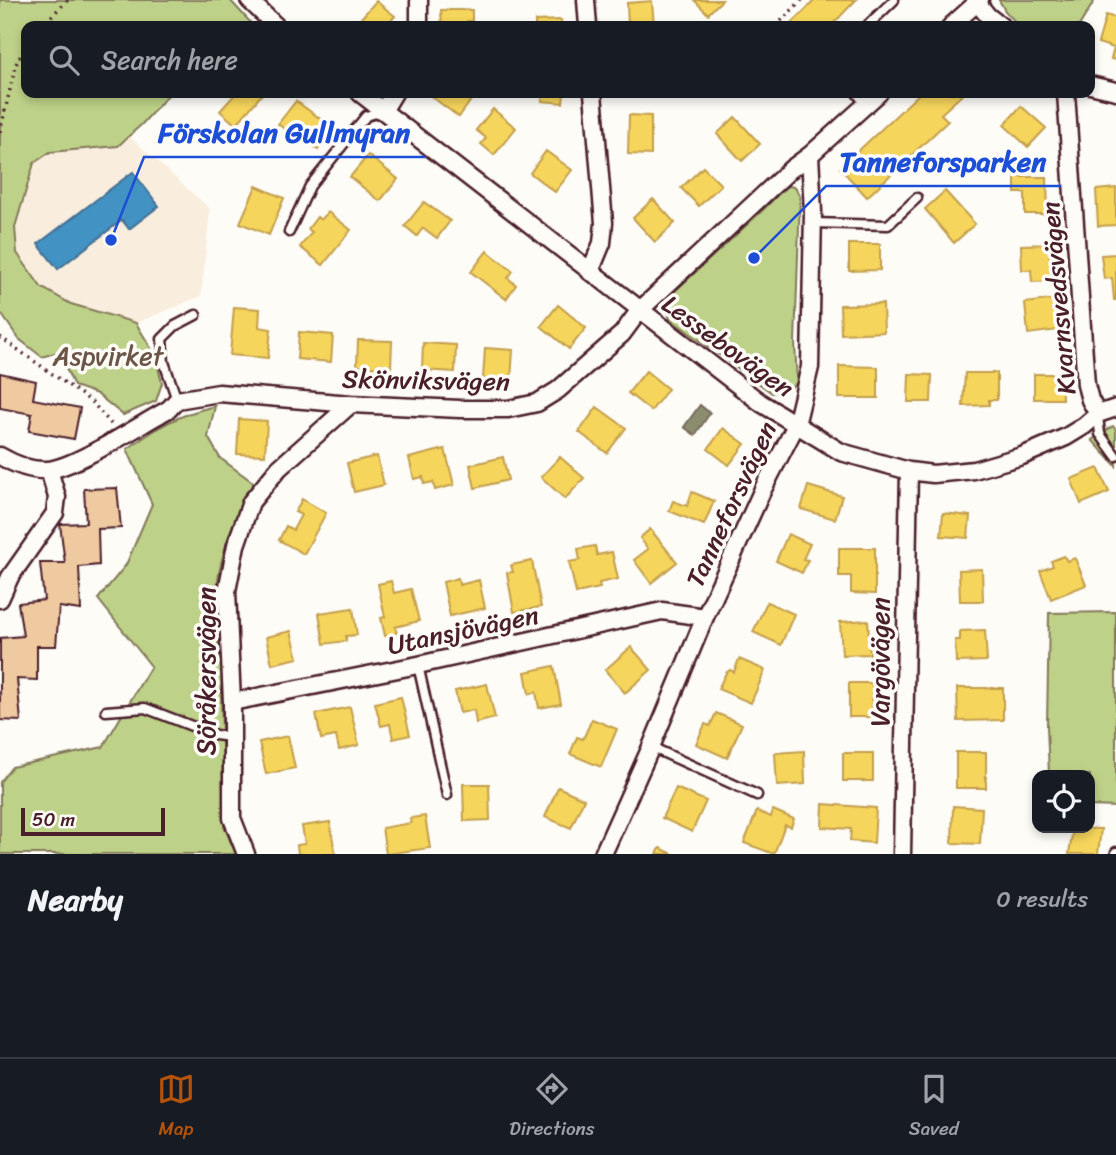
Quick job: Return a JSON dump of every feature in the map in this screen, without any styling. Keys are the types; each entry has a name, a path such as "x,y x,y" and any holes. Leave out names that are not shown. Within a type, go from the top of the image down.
{"street":[{"path":"249,0 271,21"},
{"path":"419,0 419,21"},
{"path":"586,0 588,21"},
{"path":"956,21 978,1 994,21"},
{"path":"1095,86 1116,91"},
{"name":"Lessebovägen","path":"366,98 761,403 841,452 909,471 933,474 974,470 1022,456 1066,437 1098,414 1116,408"},
{"path":"383,111 391,98"},
{"path":"590,272 602,243 604,223 593,98"},
{"name":"Kvarnsvedsvägen","path":"1066,98 1086,385 1098,414"},
{"name":"Skönviksvägen","path":"0,456 16,465 49,470 73,463 169,409 177,400 219,393 351,404 472,409 509,409 537,403 558,390 622,334 639,311 791,169 810,155 861,99"},
{"name":"Tanneforsvägen","path":"603,854 705,617 763,489 796,425 810,367 813,223 810,155"},
{"name":"Söråkersvägen","path":"246,854 232,818 232,702 226,591 236,545 251,502 279,468 351,404"},
{"path":"0,599 10,577 55,513 57,497 49,470"},
{"name":"Vargövägen","path":"902,854 909,471"},
{"name":"Utansjövägen","path":"232,702 418,666 662,611 705,617"}],"lane":[{"path":"872,21 894,0"},
{"path":"289,232 310,186 366,116 383,111"},
{"path":"813,223 888,225 918,198"},
{"path":"177,400 164,362 162,339 175,326 196,315"},
{"path":"1098,414 1100,434 1116,456"},
{"path":"418,666 447,795"},
{"path":"106,711 145,708 215,736 231,737"},
{"path":"651,747 757,795"}],"path":[{"path":"46,21 68,0"},
{"path":"781,21 802,0"},
{"path":"0,132 16,64 21,55"},
{"path":"0,337 92,402 121,435"}],"shaded area":[{"path":"129,136 210,209 201,296 136,323 71,304 41,287 17,253 15,227 34,163 49,152 118,146"}],"green space":[{"name":"Aspvirket","path":"0,0 230,0 249,21 21,21 21,98 165,98 118,146 50,152 34,163 15,227 17,253 41,287 71,304 136,323 155,355 162,383 156,401 123,415 97,394 74,386 65,366 55,353 42,357 19,339 0,312"},
{"path":"999,0 1095,0 1082,21 1014,21"},
{"path":"786,186 795,187 800,197 795,343 797,383 786,391 772,393 670,319 666,306 674,292"},
{"path":"215,406 208,437 220,458 254,483 229,535 219,572 215,610 218,645 228,671 221,687 224,826 236,854 0,854 0,782 12,767 103,747 151,666 98,599 126,565 152,504 127,449 169,422"},
{"path":"1113,426 1116,430 1116,466 1092,440"},
{"path":"1116,612 1116,807 1095,806 1095,770 1049,770 1049,613"}],"building: Homes":[{"path":"694,0 722,0 708,14"},
{"path":"815,0 856,0 836,21 794,21"},
{"path":"376,1 395,16 390,21 358,21"},
{"path":"652,1 654,21 628,21 627,3"},
{"path":"441,10 472,10 472,21 442,21"},
{"path":"1106,15 1116,18 1116,60 1111,59 1114,48 1098,43"},
{"path":"232,98 259,98 236,125 220,111"},
{"path":"433,98 473,98 459,117"},
{"path":"542,98 564,98 563,103 542,101"},
{"path":"915,98 959,98 941,114 948,121 867,197 840,168"},
{"path":"296,101 326,123 323,127 331,133 318,150 309,142 306,145 278,124"},
{"path":"1021,106 1046,128 1028,147 1004,125"},
{"path":"493,109 516,128 494,155 481,144 486,138 476,130"},
{"path":"629,115 651,116 651,155 628,154"},
{"path":"735,117 760,144 742,161 717,134"},
{"path":"546,151 572,170 555,192 530,173"},
{"path":"368,155 398,179 380,201 350,177"},
{"path":"703,167 721,185 699,206 681,188"},
{"path":"1015,177 1047,177 1048,214 1025,214 1025,193 1015,193"},
{"path":"256,186 284,198 269,235 240,223"},
{"path":"1116,188 1116,225 1098,226 1096,190"},
{"path":"945,191 975,224 954,243 925,209"},
{"path":"653,199 675,223 655,242 633,218"},
{"path":"424,202 450,221 437,238 423,228 417,236 405,226"},
{"path":"328,212 351,230 323,265 300,247 312,232 308,229 317,217 321,220"},
{"path":"849,244 880,244 880,270 849,271"},
{"path":"1049,244 1051,281 1032,282 1031,270 1022,270 1021,245"},
{"path":"487,251 513,271 508,278 516,285 506,299 471,272"},
{"path":"1116,254 1114,300 1112,278 1104,279 1101,255"},
{"path":"1055,299 1059,330 1028,334 1025,303"},
{"path":"883,304 884,332 841,334 840,305"},
{"path":"558,305 586,328 569,349 541,326"},
{"path":"234,307 260,309 259,327 271,329 268,358 230,355"},
{"path":"299,332 333,335 331,362 297,359"},
{"path":"358,340 392,341 391,368 357,366"},
{"path":"423,343 456,345 455,372 422,370"},
{"path":"485,348 513,350 511,381 483,379"},
{"path":"839,366 878,367 878,398 839,398"},
{"path":"646,371 668,389 651,411 628,393"},
{"path":"965,373 997,373 997,400 989,400 989,405 963,406"},
{"path":"909,374 932,375 931,402 908,402"},
{"path":"1034,374 1061,374 1062,399 1034,399"},
{"path":"597,407 626,428 607,453 579,432"},
{"path":"239,419 267,421 265,455 237,454"},
{"path":"723,428 745,444 729,465 708,449"},
{"path":"445,449 454,485 435,490 433,482 424,484 423,477 414,479 409,458"},
{"path":"377,456 384,485 354,492 347,463"},
{"path":"503,457 508,480 475,488 470,465"},
{"path":"560,457 584,478 565,499 541,477"},
{"path":"1098,468 1109,492 1081,504 1071,479"},
{"path":"808,486 842,496 835,519 801,509"},
{"path":"692,492 714,501 704,525 669,511 673,501 687,506"},
{"path":"302,499 326,513 304,554 279,540 286,526 293,530 301,515 295,512"},
{"path":"943,513 970,516 968,538 941,536"},
{"path":"650,529 677,562 651,583 634,560 648,549 640,538"},
{"path":"788,534 810,544 803,559 808,560 802,573 776,561"},
{"path":"595,546 597,555 612,552 618,579 599,583 600,588 576,593 569,562 580,560 578,549"},
{"path":"839,548 875,548 875,594 851,593 851,576 839,576"},
{"path":"1064,556 1067,561 1075,558 1086,585 1051,599 1040,571 1053,566 1051,561"},
{"path":"532,561 541,607 514,612 507,573 513,572 511,565"},
{"path":"982,569 983,601 960,601 959,570"},
{"path":"458,578 459,585 479,580 485,608 450,616 443,582"},
{"path":"391,581 394,593 411,589 419,621 395,627 397,633 385,636 381,618 385,617 378,584"},
{"path":"767,602 794,614 781,645 753,632"},
{"path":"353,608 357,635 346,636 346,641 324,644 319,613"},
{"path":"868,620 870,654 842,655 840,622"},
{"path":"985,630 987,661 956,662 955,640 960,640 960,631"},
{"path":"291,631 298,658 272,664 266,637"},
{"path":"631,647 651,670 625,693 605,670"},
{"path":"739,659 765,670 751,703 718,689 726,673 730,670 734,672"},
{"path":"554,666 561,704 539,708 536,692 529,694 525,672"},
{"path":"849,683 872,683 872,717 849,717"},
{"path":"487,684 495,718 476,723 474,710 460,713 455,691"},
{"path":"957,688 1003,688 1003,720 958,721"},
{"path":"401,697 410,735 393,739 390,724 381,726 375,703"},
{"path":"350,707 359,745 339,750 336,736 321,739 316,714"},
{"path":"716,713 742,724 727,758 696,744 705,724 710,726"},
{"path":"592,719 617,729 601,767 570,754 577,737 583,739"},
{"path":"288,736 295,768 266,774 259,742"},
{"path":"804,751 805,784 777,786 775,753"},
{"path":"956,752 986,752 986,788 956,788"},
{"path":"843,753 873,753 873,781 843,781"},
{"path":"463,784 489,784 490,820 464,821"},
{"path":"558,787 584,799 571,828 545,817"},
{"path":"676,788 706,801 692,832 662,818"},
{"path":"823,804 876,808 874,843 850,841 851,829 822,827"},
{"path":"953,806 982,808 980,844 952,843"},
{"path":"773,810 794,819 791,827 785,825 774,854 744,843 757,811 771,817"},
{"path":"425,816 430,848 386,854 382,828 411,823 410,818"},
{"path":"330,822 335,854 298,854 297,845 305,844 302,826"},
{"path":"1095,829 1101,829 1098,854 1069,854 1072,833 1095,833"},
{"path":"660,848 673,854 657,854"}],"building: Schools":[{"path":"133,172 159,206 129,229 122,220 58,269 38,244"}],"building: Industry":[{"path":"700,405 710,413 695,435 684,427"}],"building: Other":[{"path":"0,373 36,381 33,399 80,408 74,439 29,431 32,414 0,408"},
{"path":"117,488 121,528 98,529 99,565 79,567 81,610 59,607 56,646 37,646 37,680 17,679 21,721 0,720 0,638 23,636 18,603 44,600 40,563 65,563 60,524 86,523 84,489"}],"place":[{"name":"Förskolan Gullmyran","path":"111,240"},
{"name":"Tanneforsparken","path":"754,258"}]}
